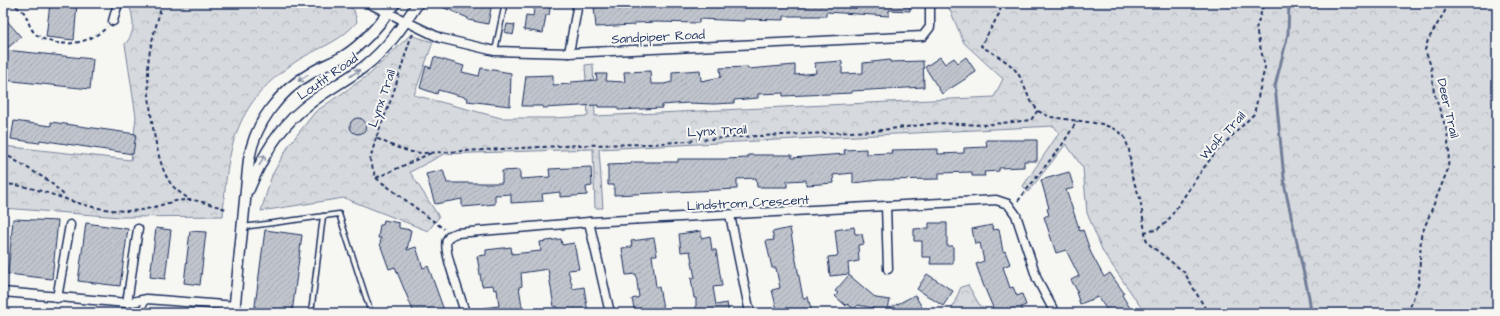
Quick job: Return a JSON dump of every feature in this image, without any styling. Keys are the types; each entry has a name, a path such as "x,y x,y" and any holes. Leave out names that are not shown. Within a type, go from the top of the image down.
{"street":[{"path":"113,21 118,3"},
{"name":"Sandpiper Road","path":"368,3 451,42 495,51 569,53 923,36 930,28 930,3"},
{"name":"Loutit Road","path":"235,309 252,142 266,115 295,83 344,56 357,46 378,26 395,3"},
{"name":"Loutit Road","path":"246,196 263,157 277,136 291,120 316,98 374,59 406,21 418,3"},
{"path":"569,53 578,3"},
{"name":"Lindstrom Crescent","path":"451,235 468,231 590,222 996,200 1008,204 1012,209"},
{"path":"886,206 888,269"},
{"path":"1012,209 1037,279 1055,313"},
{"path":"730,215 750,313"},
{"path":"590,222 610,313"},
{"path":"57,298 70,225"},
{"path":"127,303 138,229"},
{"path":"451,235 447,240 447,254 465,313"},
{"path":"3,292 57,298 127,303 147,299 235,309"}],"lane":[{"path":"495,51 505,3"},
{"path":"243,226 339,214 371,313"},
{"path":"311,313 323,216"},
{"path":"140,313 147,299"}],"path":[{"path":"10,3 24,12 29,26 36,34 48,41 78,43 86,42 102,32 113,21"},
{"path":"162,3 150,56 148,72 150,99 164,173 175,189 190,200"},
{"path":"1002,3 999,14 981,46 1003,59 1016,70 1029,100 1037,110 1050,117 1110,127 1124,136 1129,149 1132,177 1140,198 1144,232 1150,245 1184,272 1208,313"},
{"name":"Wolf Trail","path":"1144,232 1156,230 1167,222 1215,153 1254,114 1265,67 1256,29 1264,3"},
{"name":"Deer Trail","path":"1408,313 1418,282 1421,236 1448,169 1449,152 1447,131 1434,93 1431,66 1425,50 1428,40 1445,11 1446,3"},
{"name":"Lynx Trail","path":"418,27 410,40 392,97 376,138 400,150 413,153 586,145 651,144 736,137 874,131 943,123 976,125 1024,122 1031,120 1037,110"},
{"path":"1012,209 1062,145 1077,121"},
{"path":"376,138 370,160 376,178 451,235"},
{"path":"376,178 434,152"},
{"path":"3,153 49,181 67,198"},
{"path":"3,184 18,184 67,198 85,206 104,209 129,211 146,210 167,202 190,200 226,209"}],"green space":[{"path":"129,3 343,3 354,10 357,22 333,42 300,59 272,80 257,96 245,113 231,150 227,171 223,216 120,217 3,208 3,146 131,160 136,117 125,44 133,30 133,20"},
{"path":"947,3 1497,3 1497,313 1145,313 1103,252 1087,213 1083,168 1066,144 1028,192 1023,186 1059,133 1054,126 599,149 603,208 595,208 593,149 444,154 410,172 439,217 428,231 344,198 261,211 272,175 289,145 315,112 370,74 410,35 433,42 414,95 501,118 554,118 588,116 585,65 593,64 595,116 994,97 1003,79 964,43"},
{"path":"968,285 984,313 950,313 961,287"}],"building":[{"path":"50,3 77,3 74,40 46,37"},
{"path":"433,3 492,3 488,24 468,20 468,18"},
{"path":"535,3 551,3 549,15 546,15 543,33 524,30 526,15 533,16"},
{"path":"615,3 677,3 677,5 704,6 704,3 910,3 910,11 889,10 889,16 826,12 826,16 784,16 784,20 745,19 745,21 699,19 699,23 656,22 634,23 635,25 596,27 594,7 616,5"},
{"path":"3,16 21,37 5,50 93,59 90,89 3,80"},
{"path":"507,24 515,25 513,35 505,32"},
{"path":"434,57 464,66 462,72 479,76 481,68 511,73 510,106 467,101 468,98 438,90 437,94 420,88 426,66 431,68"},
{"path":"940,57 945,64 954,58 958,63 966,57 976,72 942,94 925,67"},
{"path":"890,60 890,62 923,61 924,87 852,91 852,93 783,96 783,93 758,94 758,98 734,100 734,103 688,103 662,105 662,108 642,109 618,110 618,107 598,107 598,105 543,108 543,106 522,106 526,76 553,75 553,85 597,80 596,74 607,74 606,81 625,82 624,72 650,71 651,84 664,84 672,82 672,72 700,70 701,81 721,77 720,68 748,67 748,69 795,65 795,75 816,73 815,63 842,61 842,74 863,73 863,63"},
{"path":"358,118 364,120 366,126 364,132 358,134 352,132 350,126 352,120"},
{"path":"14,121 51,126 51,122 136,134 133,154 40,140 39,143 11,139"},
{"path":"986,140 1037,140 1037,161 1024,161 1024,167 999,168 999,171 984,172 985,176 972,176 972,172 939,173 939,179 879,180 853,183 853,173 833,175 834,183 806,185 806,180 787,181 787,187 757,187 756,178 737,179 737,189 614,195 614,185 608,185 608,165 631,164 631,162 678,162 678,159 748,158 748,155 792,155 792,158 845,154 844,150 866,149 866,154 892,153 891,150 938,149 938,154 964,153 964,148 987,147"},
{"path":"591,167 592,186 586,187 587,195 560,197 560,192 542,194 543,201 511,203 511,194 495,195 495,204 462,207 462,199 435,204 426,174 443,170 447,183 502,183 502,171 520,170 520,179 550,177 549,169"},
{"path":"1069,172 1074,188 1066,190 1080,231 1083,230 1091,253 1104,277 1110,273 1124,293 1122,295 1133,313 1109,313 1098,297 1080,304 1076,292 1078,292 1071,280 1079,276 1066,250 1056,253 1044,217 1049,215 1047,209 1049,208 1041,180"},
{"path":"13,219 58,221 52,279 8,274"},
{"path":"384,220 399,223 399,228 411,230 407,250 416,247 423,268 428,266 445,313 414,313 395,267 389,269 380,244 381,238 378,238 380,225 383,225"},
{"path":"86,223 128,229 120,286 78,281"},
{"path":"929,223 947,223 947,246 953,246 953,264 930,264 931,257 922,257 922,241 914,241 914,229 929,228"},
{"path":"992,225 993,230 999,229 1003,252 1005,251 1010,264 1003,267 1010,288 1013,287 1017,296 1022,294 1026,305 1021,307 1024,313 998,313 994,310 983,284 976,264 984,261 980,243 975,244 972,229"},
{"path":"854,227 855,234 862,234 864,244 858,245 859,261 848,263 849,274 830,276 828,257 838,256 835,230"},
{"path":"156,228 171,230 165,279 150,277"},
{"path":"790,228 803,298 808,297 812,313 778,313 775,302 772,290 780,288 776,268 772,268 766,241 774,240 772,232"},
{"path":"265,230 302,235 292,313 254,313"},
{"path":"190,231 206,232 200,285 184,283"},
{"path":"701,231 701,238 710,236 712,250 716,250 722,286 713,287 716,305 727,303 729,313 696,313 696,298 694,298 691,278 695,278 690,251 681,252 679,234"},
{"path":"654,238 657,255 652,255 656,287 659,287 664,313 635,313 632,299 639,297 636,274 626,275 622,248 632,247 631,241"},
{"path":"561,239 562,245 574,243 579,269 568,270 573,289 584,287 588,313 558,313 557,306 554,307 548,269 521,273 522,286 519,287 523,313 483,313 483,308 499,306 497,289 494,290 493,285 482,286 477,256 486,255 486,250 511,247 512,254 541,251 540,242"},
{"path":"927,274 953,291 943,306 917,289"},
{"path":"849,275 876,298 890,300 888,309 915,295 925,313 872,313 873,308 858,305 854,309 847,304 846,306 835,296 838,293 835,291"}],"waterway":[{"path":"1289,3 1288,34 1275,86 1285,188 1309,297 1311,313"}]}
